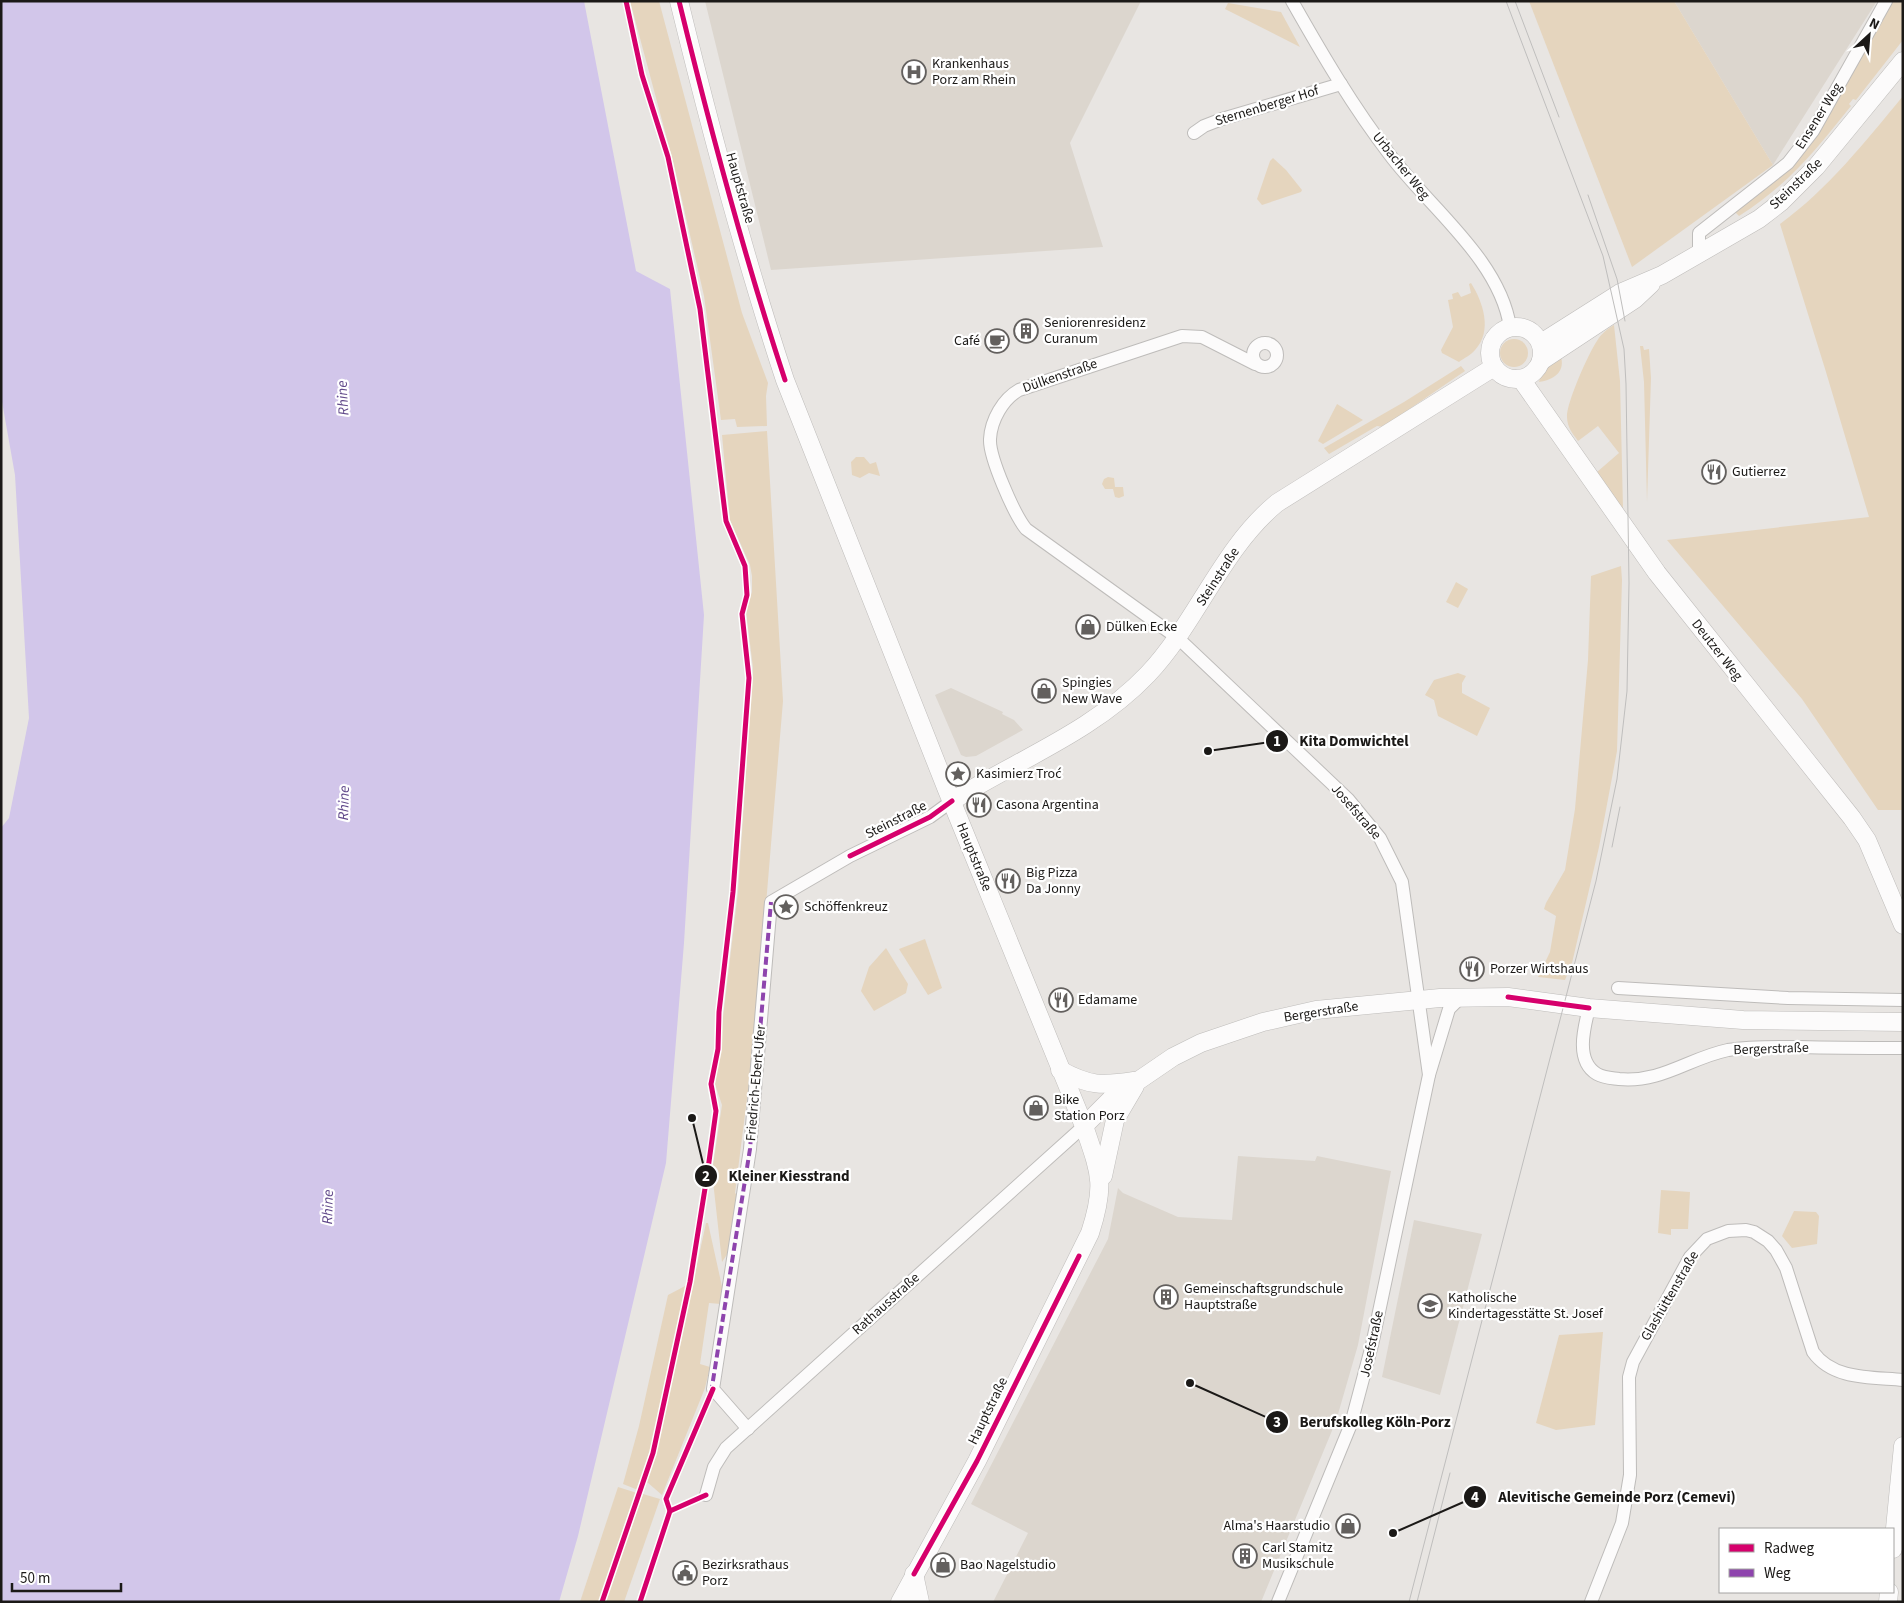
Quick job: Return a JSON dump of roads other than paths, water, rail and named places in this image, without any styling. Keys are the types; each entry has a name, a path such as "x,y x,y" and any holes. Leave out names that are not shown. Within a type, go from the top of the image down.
{"main road":[{"name":"Hauptstraße","path":"679,1 707,113 770,336 785,380 952,802 1084,1126 1099,1171 1101,1188 1099,1204 1090,1233 977,1461 900,1602"},
{"name":"Steinstraße","path":"1541,343 1620,293 1662,275 1752,224 1781,202 1816,167 1903,61"},
{"name":"Steinstraße","path":"1541,362 1635,299 1662,275"},
{"path":"1510,327 1528,329 1541,343 1541,362 1535,372 1521,379 1509,378 1494,367 1491,360 1492,343 1502,330 1510,327"},
{"name":"Steinstraße","path":"952,802 1039,753 1111,708 1147,675 1179,639 1211,586 1260,517 1277,503 1494,367"},
{"name":"Deutzer Weg","path":"1521,379 1660,577 1852,818 1867,840 1903,925"},
{"name":"Bergerstraße","path":"1084,1126 1110,1100 1173,1057 1201,1043 1263,1022 1316,1010 1417,999 1514,998 1589,1008 1717,1018 1903,1022"},
{"path":"1060,1070 1091,1084 1110,1084 1139,1080"},
{"path":"1101,1188 1111,1131 1120,1111 1139,1080"},
{"path":"1894,1539 1903,1446"},
{"path":"914,1574 920,1602"}],"street":[{"name":"Urbacher Weg","path":"1292,1 1357,110 1390,156 1454,228 1482,264 1508,309 1510,327"},
{"name":"Ensener Weg","path":"1699,255 1699,233 1788,163 1813,131 1886,1"},
{"name":"Sternenberger Hof","path":"1194,133 1204,126 1222,119 1342,84"},
{"name":"Dülkenstraße","path":"1179,639 1026,529 1016,516 1010,502 990,441 991,432 1004,403 1010,395 1019,390 1182,336 1202,337 1255,364"},
{"name":"Josefstraße","path":"1179,639 1348,799 1380,838 1402,882 1428,1075"},
{"name":"Steinstraße","path":"771,902 850,856 930,817 952,802"},
{"name":"Friedrich-Ebert-Ufer","path":"748,1429 713,1389 750,1149 771,902"},
{"path":"1618,988 1788,998 1903,1000"},
{"name":"Josefstraße","path":"1278,1602 1342,1448 1363,1384 1428,1075 1449,1009 1460,998"},
{"name":"Bergerstraße","path":"1589,1008 1582,1042 1584,1056 1592,1070 1606,1078 1628,1080 1656,1077 1706,1057 1728,1050 1747,1048 1903,1048"},
{"name":"Rathausstraße","path":"706,1495 714,1466 726,1448 1084,1126"},
{"name":"Glashüttenstraße","path":"1592,1602 1622,1523 1630,1475 1629,1377 1633,1362 1690,1257 1706,1240 1728,1231 1746,1230 1768,1241 1786,1268 1813,1352 1819,1361 1833,1371 1850,1375 1903,1380"}],"water":[{"name":"Rhine","path":"1,1 584,1 636,271 670,289 704,615 684,943 666,1163 578,1536 559,1602 1,1602 1,828 9,818 29,718 15,475 1,396"}],"tram line":[{"path":"1409,1602 1596,881 1617,779 1627,691 1629,583 1624,349 1603,256 1506,1"},
{"path":"1515,1 1559,117"},
{"path":"1588,195 1617,279 1625,321"},
{"path":"1612,847 1620,807"},
{"path":"1417,1602 1450,1473"}],"place":[{"name":"Krankenhaus Porz am Rhein","path":"914,72"},
{"name":"Seniorenresidenz Curanum","path":"1026,331"},
{"name":"Café","path":"997,341"},
{"name":"Gutierrez","path":"1714,472"},
{"name":"Dülken Ecke","path":"1088,627"},
{"name":"Spingies New Wave","path":"1044,691"},
{"name":"Kita Domwichtel","path":"1208,751"},
{"name":"Kasimierz Troć","path":"958,774"},
{"name":"Casona Argentina","path":"979,805"},
{"name":"Big Pizza Da Jonny","path":"1008,881"},
{"name":"Schöffenkreuz","path":"786,907"},
{"name":"Porzer Wirtshaus","path":"1472,969"},
{"name":"Edamame","path":"1061,1000"},
{"name":"Bike Station Porz","path":"1036,1108"},
{"name":"Kleiner Kiesstrand","path":"692,1118"},
{"name":"Gemeinschaftsgrundschule Hauptstraße","path":"1166,1297"},
{"name":"Katholische Kindertagesstätte St. Josef","path":"1430,1306"},
{"name":"Berufskolleg Köln-Porz","path":"1190,1383"},
{"name":"Alma's Haarstudio","path":"1348,1526"},
{"name":"Alevitische Gemeinde Porz (Cemevi)","path":"1393,1533"},
{"name":"Carl Stamitz Musikschule","path":"1245,1556"},
{"name":"Bao Nagelstudio","path":"943,1565"},
{"name":"Bezirksrathaus Porz","path":"685,1573"}]}
